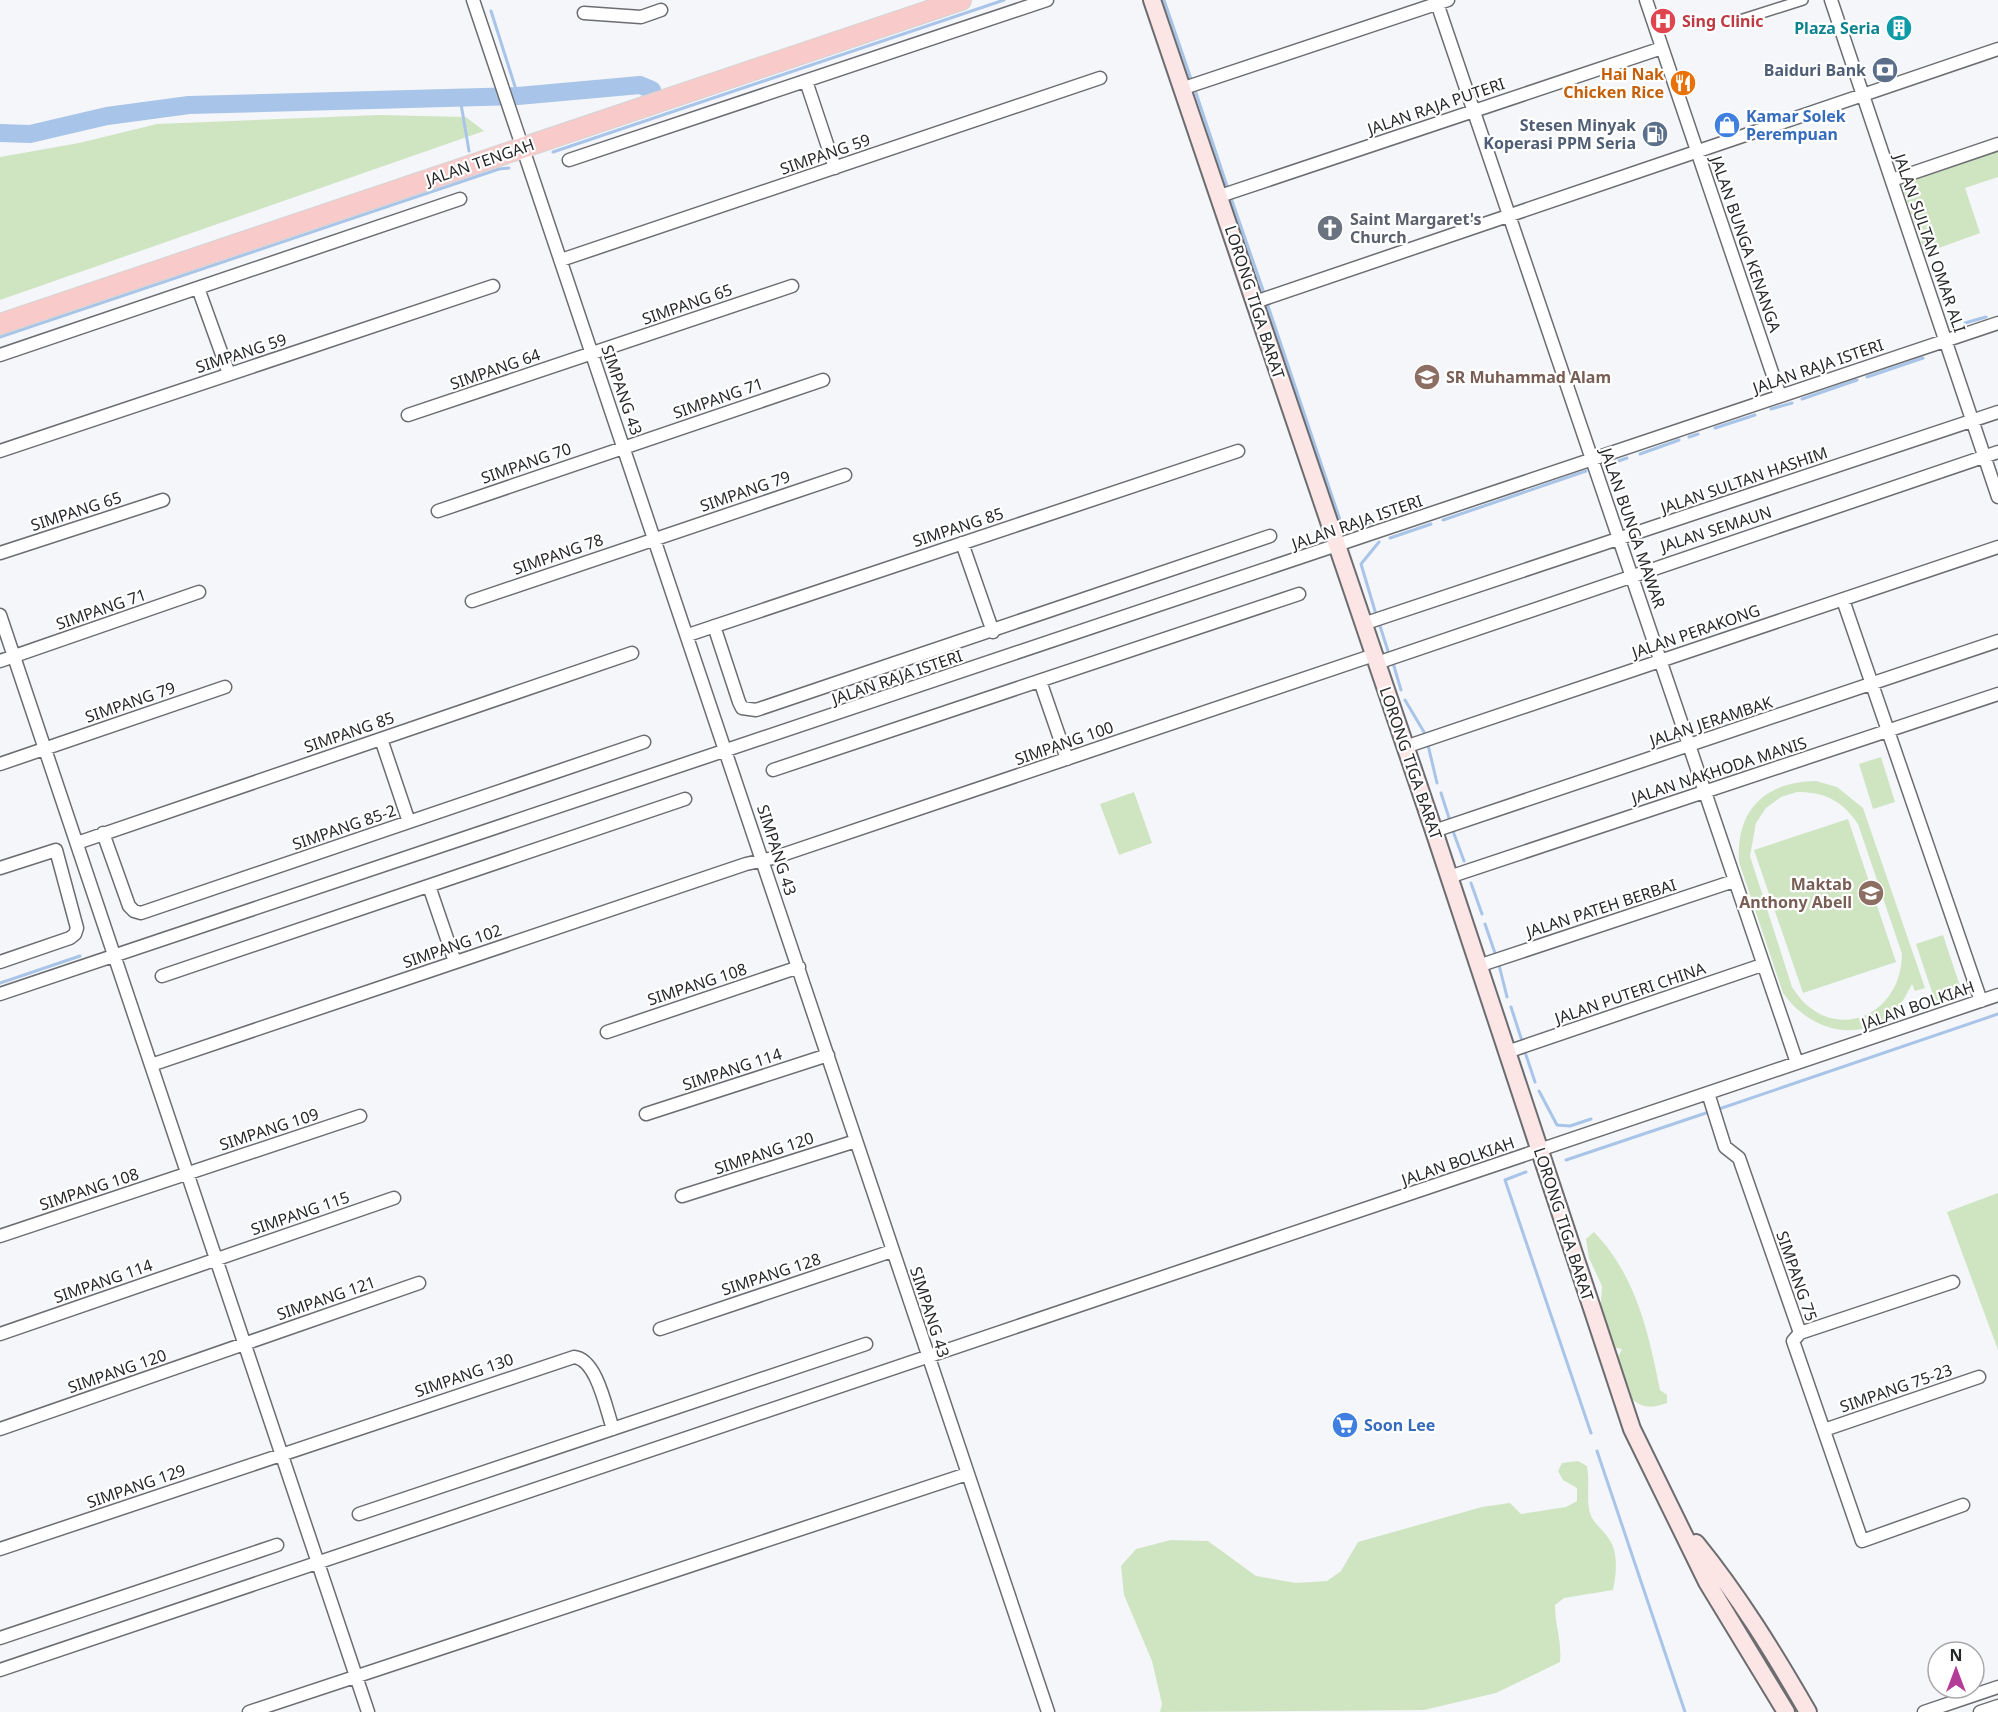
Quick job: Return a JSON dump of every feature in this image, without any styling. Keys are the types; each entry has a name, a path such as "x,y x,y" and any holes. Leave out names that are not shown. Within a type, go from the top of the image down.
{"main road":[{"name":"JALAN TENGAH","path":"0,324 961,0"},
{"name":"LORONG TIGA BARAT","path":"1152,0 1184,88 1335,546 1434,831 1632,1429 1678,1522"},
{"path":"1678,1522 1707,1582 1786,1712"},
{"path":"1678,1522 1720,1574 1808,1712"}],"street":[{"name":"SIMPANG 43","path":"473,0 1048,1712"},
{"path":"569,160 1047,0"},
{"name":"JALAN BUNGA KENANGA","path":"1646,0 1780,396"},
{"path":"1740,20 1803,0"},
{"name":"JALAN SULTAN OMAR ALI","path":"1831,0 1998,497"},
{"path":"1184,88 1442,2"},
{"name":"JALAN BUNGA MAWAR","path":"1442,2 1474,111 1509,216 1797,1063"},
{"path":"584,13 641,17 660,9"},
{"name":"JALAN RAJA PUTERI","path":"1220,196 1662,48"},
{"path":"1255,302 1998,49"},
{"name":"SIMPANG 59","path":"561,260 1100,78"},
{"path":"806,81 835,168"},
{"path":"1892,180 1998,144"},
{"path":"0,355 460,200"},
{"name":"SIMPANG 59","path":"0,451 492,286"},
{"name":"SIMPANG 65","path":"592,353 792,286"},
{"path":"198,288 229,375"},
{"name":"JALAN RAJA ISTERI","path":"0,994 1998,323"},
{"name":"SIMPANG 64","path":"408,415 592,353"},
{"name":"SIMPANG 71","path":"624,447 823,380"},
{"name":"JALAN SULTAN HASHIM","path":"1363,624 1620,540 1998,411"},
{"name":"SIMPANG 70","path":"438,511 624,447"},
{"name":"SIMPANG 85","path":"688,635 1238,451"},
{"name":"JALAN SEMAUN","path":"1376,659 1998,452"},
{"name":"SIMPANG 79","path":"655,539 845,475"},
{"name":"SIMPANG 65","path":"0,553 163,500"},
{"path":"714,626 739,702 742,708 749,710 771,706 993,632 1270,536"},
{"name":"SIMPANG 78","path":"472,601 655,539"},
{"path":"962,543 993,632"},
{"name":"JALAN PERAKONG","path":"1405,747 1998,547"},
{"name":"SIMPANG 71","path":"14,656 199,592"},
{"path":"773,770 1299,594"},
{"path":"1843,600 1981,1001"},
{"path":"0,615 368,1712"},
{"name":"JALAN JERAMBAK","path":"1434,831 1998,641"},
{"name":"SIMPANG 85","path":"76,843 632,653"},
{"path":"0,661 14,656"},
{"name":"SIMPANG 100","path":"763,861 1376,659"},
{"path":"1040,681 1067,759"},
{"name":"SIMPANG 79","path":"45,749 225,687"},
{"name":"JALAN NAKHODA MANIS","path":"1449,877 1998,694"},
{"path":"381,739 409,822"},
{"name":"SIMPANG 85-2","path":"104,833 129,906 141,913 644,742"},
{"path":"0,764 45,749"},
{"path":"162,976 685,799"},
{"path":"0,868 56,850 76,925 75,934 0,962"},
{"name":"SIMPANG 102","path":"151,1065 763,861"},
{"name":"JALAN PATEH BERBAI","path":"1478,966 1734,881"},
{"path":"429,886 455,962"},
{"name":"JALAN PUTERI CHINA","path":"1507,1052 1762,965"},
{"name":"SIMPANG 108","path":"607,1032 799,968"},
{"name":"JALAN BOLKIAH","path":"0,1670 1540,1150 1711,1104 1797,1063 1998,995"},
{"name":"SIMPANG 114","path":"646,1114 828,1055"},
{"name":"SIMPANG 75","path":"1711,1104 1725,1147 1739,1158 1800,1334 1793,1341 1862,1541 1963,1505"},
{"name":"SIMPANG 109","path":"188,1173 360,1116"},
{"name":"SIMPANG 120","path":"682,1196 856,1141"},
{"name":"SIMPANG 108","path":"0,1236 188,1173"},
{"name":"SIMPANG 115","path":"216,1259 394,1198"},
{"name":"SIMPANG 128","path":"660,1329 892,1251"},
{"name":"SIMPANG 114","path":"0,1334 216,1259"},
{"path":"1800,1334 1953,1282"},
{"name":"SIMPANG 121","path":"245,1344 419,1283"},
{"name":"SIMPANG 120","path":"0,1429 245,1344"},
{"path":"359,1514 866,1344"},
{"name":"SIMPANG 130","path":"282,1454 574,1357 584,1359 592,1368 613,1429"},
{"name":"SIMPANG 75-23","path":"1824,1430 1979,1377"},
{"name":"SIMPANG 129","path":"0,1549 282,1454"},
{"path":"249,1712 967,1474"},
{"path":"1,1636 277,1545"},
{"path":"1924,1712 1998,1686"},
{"path":"1980,1712 1998,1706"}],"green space":[{"path":"379,115 466,117 484,131 0,300 0,157 79,143 157,124"},
{"path":"1998,150 1998,177 1965,188 1980,233 1925,253 1901,184"},
{"path":"1881,757 1895,802 1873,809 1859,764"},
{"path":"1816,781 1837,787 1863,808 1925,988 1915,991 1912,984 1900,1004 1886,1018 1871,1026 1855,1030 1839,1030 1823,1025 1808,1018 1783,993 1739,862 1739,843 1743,827 1757,802 1768,793 1798,783","holes":["1797,792 1807,792 1832,799 1846,809 1858,824 1902,954 1898,977 1889,996 1876,1009 1860,1017 1842,1020 1824,1016 1807,1005 1792,987 1750,856 1756,823 1766,808 1781,797"]},
{"path":"1134,792 1152,843 1119,855 1100,804"},
{"path":"1848,819 1896,962 1803,993 1754,850"},
{"path":"1943,935 1962,992 1935,1001 1916,944"},
{"path":"1998,1193 1998,1350 1947,1212"},
{"path":"1594,1232 1620,1267 1639,1306 1660,1390 1667,1395 1667,1403 1648,1407 1632,1399 1619,1363 1618,1357 1622,1349 1611,1347 1600,1317 1602,1286 1589,1258 1586,1239"},
{"path":"1578,1461 1587,1466 1590,1513 1612,1545 1616,1571 1613,1590 1564,1598 1555,1605 1560,1662 1496,1693 1424,1710 1160,1712 1162,1704 1152,1661 1124,1595 1121,1566 1136,1549 1171,1540 1208,1541 1256,1576 1296,1583 1327,1581 1341,1571 1358,1542 1482,1507 1510,1503 1521,1514 1566,1507 1577,1501 1577,1488 1563,1480 1558,1471 1562,1463"}],"waterway":[{"path":"553,152 1004,0"},
{"path":"1164,0 1191,79"},
{"path":"491,11 518,96"},
{"path":"0,133 30,134 107,116 189,105 518,96 640,85 652,90"},
{"path":"1196,93 1227,186"},
{"path":"460,98 469,151"},
{"path":"0,337 499,169 509,168"},
{"path":"1231,198 1264,293"},
{"path":"1267,303 1341,523 1361,526 1372,522"},
{"path":"1965,323 1986,317"},
{"path":"1867,377 1923,358"},
{"path":"1802,399 1857,380"},
{"path":"1771,409 1792,403"},
{"path":"1715,428 1755,415"},
{"path":"1689,437 1698,434"},
{"path":"1640,454 1679,440"},
{"path":"1607,465 1627,458"},
{"path":"1443,520 1586,471"},
{"path":"1390,538 1431,524"},
{"path":"1375,611 1361,564 1379,542"},
{"path":"1380,626 1388,651"},
{"path":"1393,663 1401,690"},
{"path":"1405,700 1424,732"},
{"path":"1428,745 1437,783"},
{"path":"1441,793 1450,821"},
{"path":"1453,831 1464,861"},
{"path":"1471,883 1482,914"},
{"path":"1485,924 1496,956"},
{"path":"0,983 80,956"},
{"path":"1499,965 1507,997"},
{"path":"1511,1007 1521,1038"},
{"path":"1716,1110 1998,1014"},
{"path":"1525,1052 1535,1082"},
{"path":"1539,1091 1557,1125 1570,1126 1591,1119"},
{"path":"1566,1160 1709,1112"},
{"path":"1526,1172 1505,1180 1591,1433"},
{"path":"1597,1451 1685,1712"}],"place":[{"name":"Sing Clinic","path":"1663,21"},
{"name":"Plaza Seria","path":"1899,28"},
{"name":"Baiduri Bank","path":"1885,70"},
{"name":"Hai Nak Chicken Rice","path":"1683,83"},
{"name":"Kamar Solek Perempuan","path":"1727,125"},
{"name":"Stesen Minyak Koperasi PPM Seria","path":"1655,134"},
{"name":"Saint Margaret's Church","path":"1330,228"},
{"name":"SR Muhammad Alam","path":"1427,377"},
{"name":"Maktab Anthony Abell","path":"1871,893"},
{"name":"Soon Lee","path":"1345,1425"}]}
